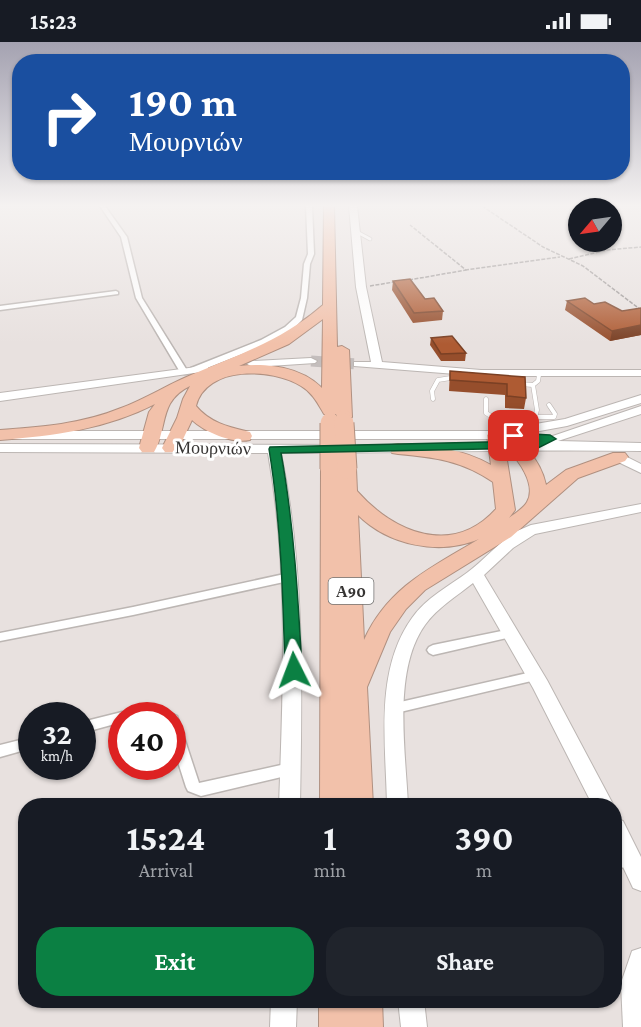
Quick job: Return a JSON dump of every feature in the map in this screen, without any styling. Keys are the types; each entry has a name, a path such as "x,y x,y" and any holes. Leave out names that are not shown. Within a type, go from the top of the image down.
{"highway":[{"name":"Α90","path":"329,252 329,307 339,469 334,798"},
{"name":"Α90","path":"335,414 337,252"},
{"path":"0,435 54,430 90,423 124,412 191,374 283,343 304,330 329,307"},
{"path":"173,442 197,388 211,378 233,372 263,369 286,373 307,383 335,414"},
{"path":"149,442 157,412 191,374"},
{"path":"188,406 200,421 207,425 244,436"},
{"path":"502,442 528,461"},
{"path":"348,492 371,517 389,529 425,540 452,541 477,534 497,522 506,510 502,482 502,442"},
{"path":"536,505 538,487 528,461 529,455 544,442"},
{"path":"398,449 458,455 480,466 502,482"},
{"path":"354,689 380,630 398,604 418,585 444,567 504,533 572,474 619,457"},
{"name":"Α90","path":"339,469 348,492 359,798"},
{"path":"335,1008 336,1027"},
{"path":"366,1008 366,1027"}],"street":[{"path":"128,252 140,298 191,374"},
{"path":"0,397 191,374 276,336 288,329 299,318 311,252"},
{"path":"358,252 361,287 377,366"},
{"path":"0,308 116,293"},
{"path":"253,364 311,361"},
{"path":"358,364 536,380 641,373"},
{"path":"173,442 244,436 502,442 641,399"},
{"path":"544,442 641,410"},
{"path":"0,435 149,442"},
{"name":"Μουρνιών","path":"0,448 173,442 274,449 398,449 502,442 641,439"},
{"name":"Μουρνιών","path":"502,442 641,447"},
{"path":"274,449 281,486 294,670 289,798"},
{"path":"619,457 641,454"},
{"path":"619,457 641,469"},
{"path":"398,798 397,680 403,655 417,624 447,594 476,574 522,534 641,508"},
{"path":"476,574 536,676 600,798"},
{"path":"0,637 289,577"},
{"path":"434,650 511,633"},
{"path":"396,708 536,676"},
{"path":"0,751 18,746"},
{"path":"186,765 193,787 201,790 290,769"},
{"path":"623,861 641,880"},
{"path":"636,1027 633,983 641,960"},
{"path":"283,1027 284,1008"},
{"path":"412,1008 414,1027"}],"lane":[{"path":"433,399 432,391 438,380 445,377 482,379"},
{"path":"486,399 486,413 492,418 520,423 534,422 536,380 515,383"},
{"path":"536,417 554,417 555,414 549,405"}],"path":[{"path":"443,252 465,270"},
{"path":"553,252 593,273 619,296 641,310"},
{"path":"570,259 599,252"},
{"path":"406,280 562,256"},
{"path":"361,287 395,282"}],"building":[{"path":"410,279 425,299 434,298 443,311 414,313 393,281"},
{"path":"585,298 594,304 605,302 622,311 641,308 641,325 612,331 567,301"},
{"path":"452,336 466,353 441,354 431,338"},
{"path":"450,371 525,377 526,398 507,396 507,384 450,380"}],"tunnel":[{"path":"311,361 358,364"}],"route":[{"path":"294,670 283,504 274,449 398,449 538,444 550,439 514,436"}]}
